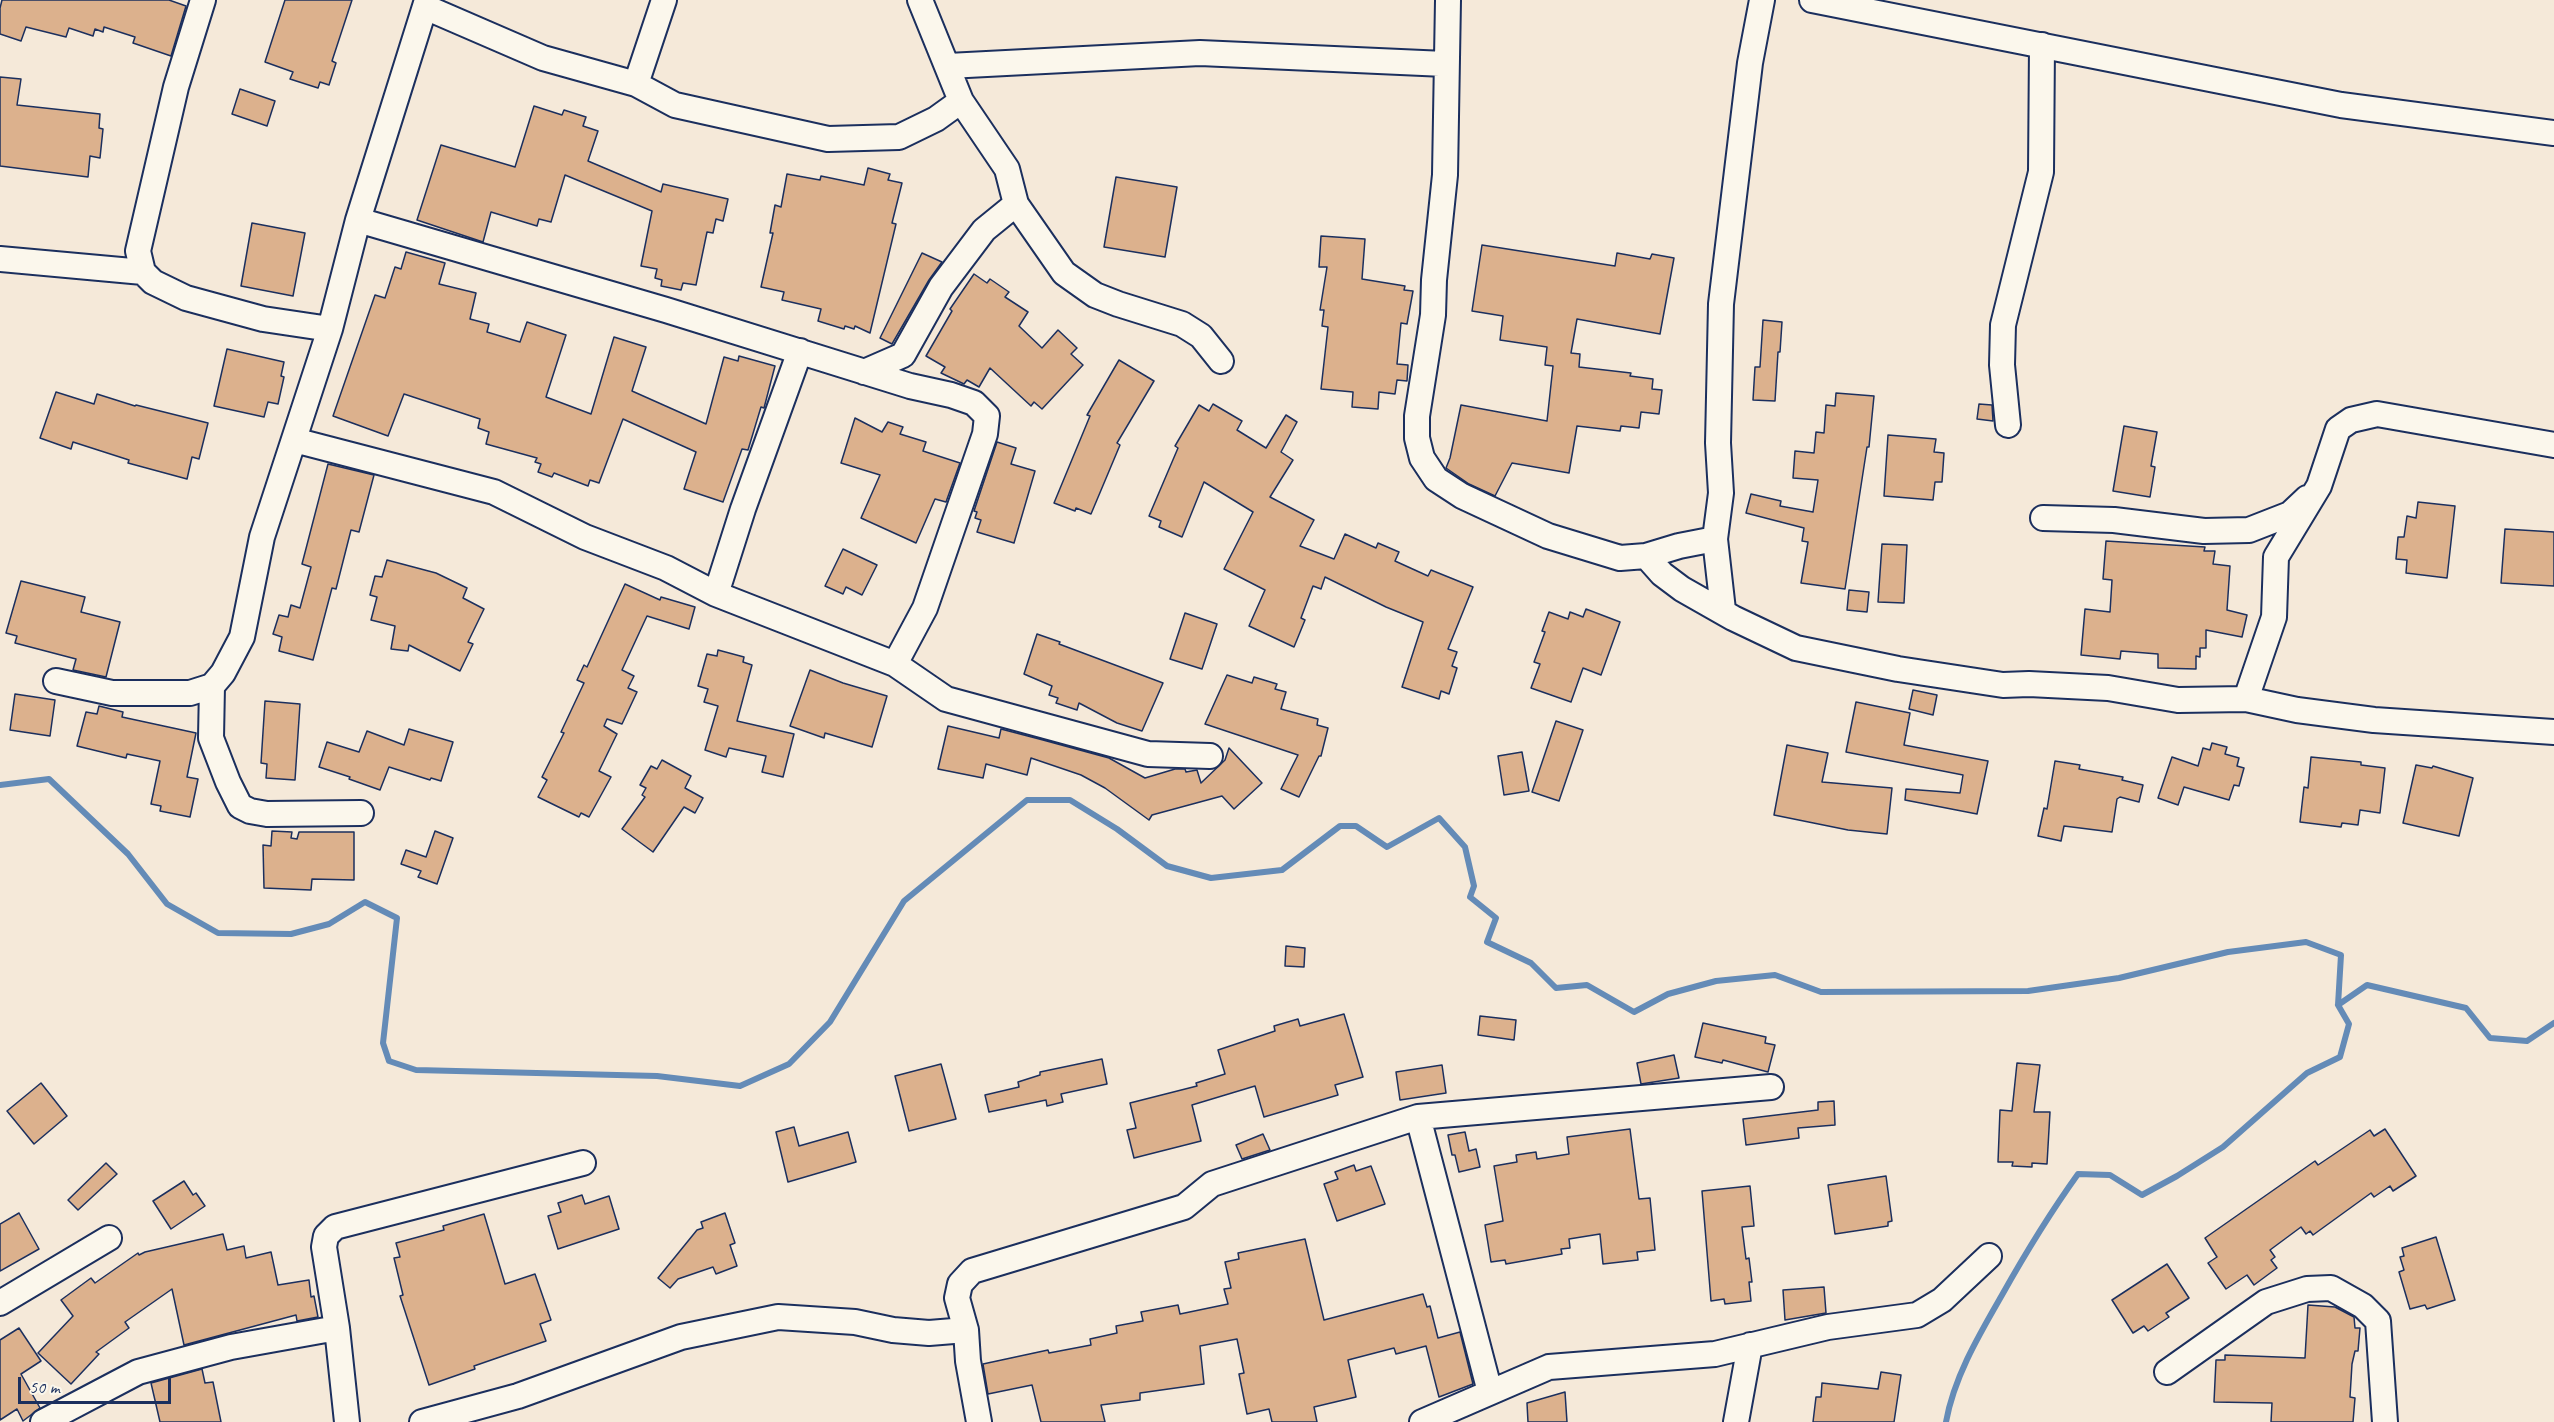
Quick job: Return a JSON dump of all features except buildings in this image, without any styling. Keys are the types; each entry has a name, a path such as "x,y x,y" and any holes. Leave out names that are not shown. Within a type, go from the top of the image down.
{"street":[{"path":"202,0 177,87 138,250 143,272 153,282 186,298 263,319 330,328"},
{"path":"636,84 664,0"},
{"path":"920,0 961,101 1007,169 1016,204 1064,273 1095,295 1182,324 1201,336 1221,361"},
{"path":"1448,0 1445,64 1445,175 1434,280 1433,315 1417,416 1417,438 1422,458 1436,479 1462,496 1548,536 1620,558 1646,556 1679,546 1715,539"},
{"path":"1723,610 1715,539 1720,493 1718,442 1721,304 1750,63 1762,0"},
{"path":"1812,0 2341,105 2554,133"},
{"path":"56,681 112,693 190,693 212,686 223,673 243,637 262,537 330,328 358,220 426,4 543,58 636,84 675,105 828,140 899,137 936,119 961,101"},
{"path":"2008,425 2002,364 2003,325 2041,172 2042,45"},
{"path":"948,66 1200,53 1445,64"},
{"path":"864,372 903,355 941,287 984,230 1016,204"},
{"path":"358,220 800,351 910,386 974,403 987,416 985,434 925,608 895,664"},
{"path":"0,260 143,272"},
{"path":"716,594 743,510 800,351"},
{"path":"903,355 910,386"},
{"path":"2246,699 2274,617 2276,557 2319,486 2338,429 2350,420 2377,414 2554,445"},
{"path":"294,440 494,492 585,537 666,568 716,594 895,664 946,699 1148,753 1210,756"},
{"path":"2043,518 2114,520 2204,531 2249,530 2290,514 2319,486"},
{"path":"1646,556 1662,574 1682,588 1723,610 1733,618 1796,648 1898,669 2003,685 2108,688 2178,700 2246,699 2297,710 2373,720 2554,732"},
{"path":"212,686 212,738 228,782 240,806 250,811 267,814 361,813"},
{"path":"979,1422 968,1361 966,1330 957,1298 960,1284 972,1272 1184,1207 1212,1184 1418,1117 1771,1087"},
{"path":"1418,1117 1490,1392"},
{"path":"347,1422 337,1328 324,1246 327,1236 335,1227 583,1163"},
{"path":"0,1303 109,1238"},
{"path":"1422,1422 1549,1367 1714,1354 1828,1327 1917,1315 1942,1300 1989,1257"},
{"path":"2167,1372 2266,1302 2307,1289 2331,1288 2363,1306 2378,1321 2385,1422"},
{"path":"422,1422 518,1396 681,1337 778,1317 855,1322 893,1330 929,1333 966,1330"},
{"path":"43,1422 138,1372 231,1347 337,1328"},
{"path":"1736,1422 1750,1345"}],"waterway":[{"path":"0,785 49,779 128,854 167,904 218,933 291,934 329,924 365,902 397,918 383,1043 389,1061 416,1070 657,1076 740,1086 789,1064 830,1022 904,901 1027,800 1070,800 1117,829 1167,866 1211,878 1282,870 1340,826 1356,826 1387,847 1439,818 1465,847 1474,886 1470,897 1496,918 1487,942 1531,963 1556,988 1587,985 1634,1012 1668,994 1716,981 1775,975 1821,992 2028,991 2119,978 2228,952 2306,942 2341,955 2338,1005 2349,1024 2340,1057 2307,1073 2223,1147 2142,1195 2110,1175 2078,1174 2029,1249 1976,1341 1955,1389 1946,1422"},
{"path":"2338,1005 2367,985 2466,1008 2490,1038 2527,1041 2554,1023"}]}
